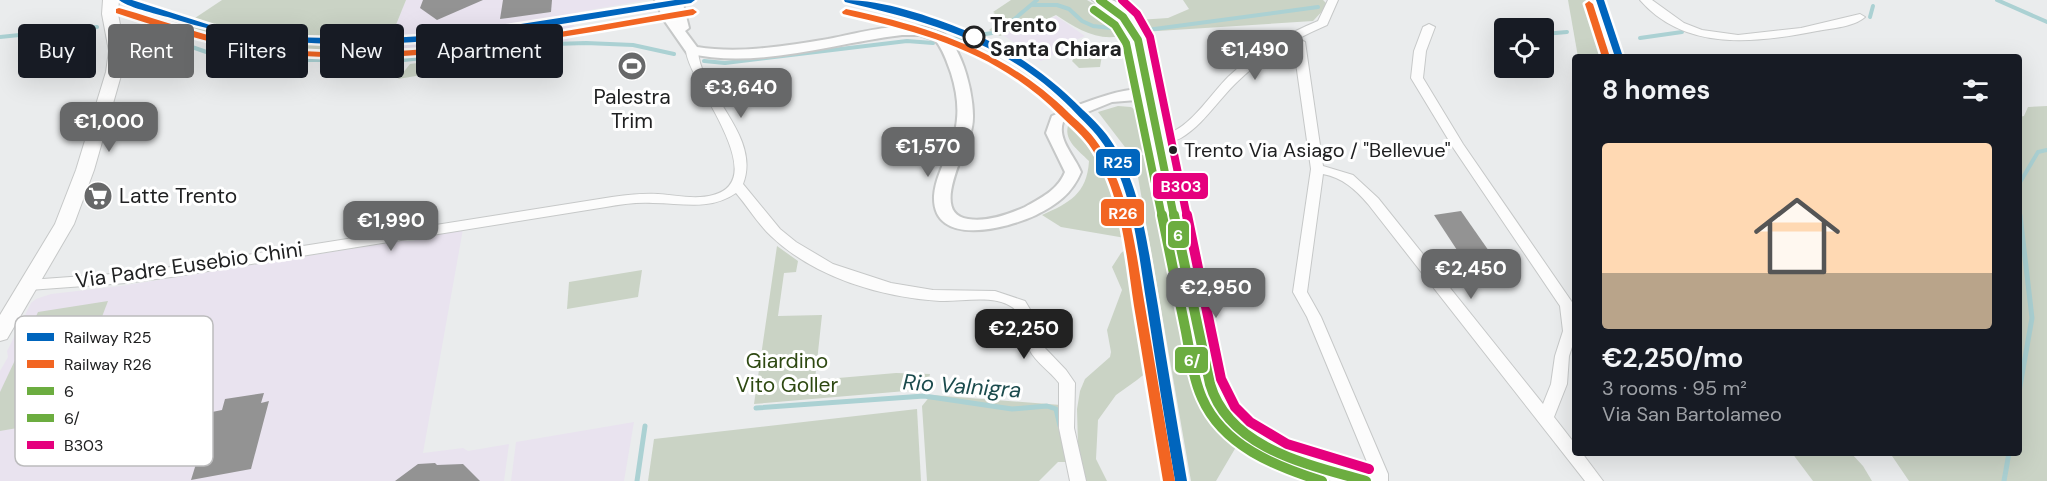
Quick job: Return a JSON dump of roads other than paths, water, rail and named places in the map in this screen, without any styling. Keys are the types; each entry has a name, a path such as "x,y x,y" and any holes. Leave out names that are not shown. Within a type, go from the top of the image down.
{"main road":[{"path":"0,333 68,216 85,170 114,72 117,51 110,14 111,0"},
{"path":"1100,0 1116,10 1132,27 1137,40 1205,364 1214,397 1228,417 1258,442 1284,454 1366,481"}],"street":[{"path":"662,0 673,27 682,35 692,50 693,63 719,106 733,137 741,177 737,186 774,231 792,246 824,265 888,289 940,296 971,292 1014,300 1020,305 1025,312 1036,347 1043,358 1066,381 1068,393 1065,406 1068,440 1078,481"},
{"path":"675,0 682,35"},
{"path":"1158,138 1175,136 1197,118 1233,79 1266,53 1294,35 1323,23 1333,0"},
{"path":"1645,0 1657,12 1678,25 1718,37 1745,39 1773,36 1848,22 1860,17"},
{"path":"1429,27 1420,51 1417,78 1458,146 1567,305 1570,331 1562,356 1559,384 1546,417"},
{"path":"692,50 706,54 733,54 901,31 928,32 941,38 953,60 967,109 965,129 945,180 943,205 945,214 955,222 968,225 999,222 1013,218 1054,196 1064,188 1073,171 1071,163 1053,133 1053,126 1057,119 1110,98 1149,94"},
{"path":"1299,42 1317,169 1300,292 1314,317 1380,474 1380,481"},
{"path":"1317,169 1340,172 1352,178 1373,201 1572,451"},
{"name":"Via Padre Eusebio Chini","path":"29,285 126,278 171,272 606,202 648,198 708,200 720,198 737,186"},
{"path":"1576,456 1595,481"}],"waterway":[{"path":"952,39 999,32 1037,0"},
{"path":"1997,0 2047,22"},
{"path":"1033,5 1057,5 1069,9 1082,21 1093,26 1119,29"},
{"path":"1870,17 1873,6"},
{"path":"1147,30 1318,7"},
{"path":"0,37 97,27"},
{"path":"1554,33 1567,32"},
{"path":"1640,38 1682,32"},
{"path":"704,61 725,63 907,41 933,43"},
{"path":"194,48 215,55 244,60 404,60 554,44 586,43 633,45 674,54"},
{"name":"Rio Valnigra","path":"2022,179 2038,152 2047,150"},
{"name":"Rio Valnigra","path":"2022,232 2032,318 2022,375"},
{"name":"Rio Valnigra","path":"756,408 924,396 1012,409 1047,406 1056,409 1060,426"},
{"name":"Rio Valnigra","path":"637,481 645,426"},
{"name":"Rio Valnigra","path":"2004,481 2008,456"}],"rail line":[{"name":"R25","path":"123,0 212,28 287,40 372,42 457,37 691,0"},
{"name":"R25","path":"848,0 913,15 975,38 1004,53 1032,70 1058,90 1106,141 1123,175 1139,227 1181,481"},
{"name":"R25","path":"1600,0 1618,54"},
{"name":"R26","path":"1589,4 1605,54"},
{"name":"R26","path":"119,11 202,37 244,46 287,52 338,54 440,50 491,44 693,12"},
{"name":"R26","path":"846,12 908,26 939,36 997,62 1024,78 1049,98 1090,139 1104,161 1112,180 1127,229 1169,481"}],"place":[{"name":"Trento Santa Chiara","path":"974,37"},
{"name":"Palestra Trim","path":"632,66"},
{"name":"Trento Via Asiago / \"Bellevue\"","path":"1173,150"},
{"name":"Latte Trento","path":"98,196"}],"park label":[{"name":"Giardino Vito Goller","path":"787,373"}]}
